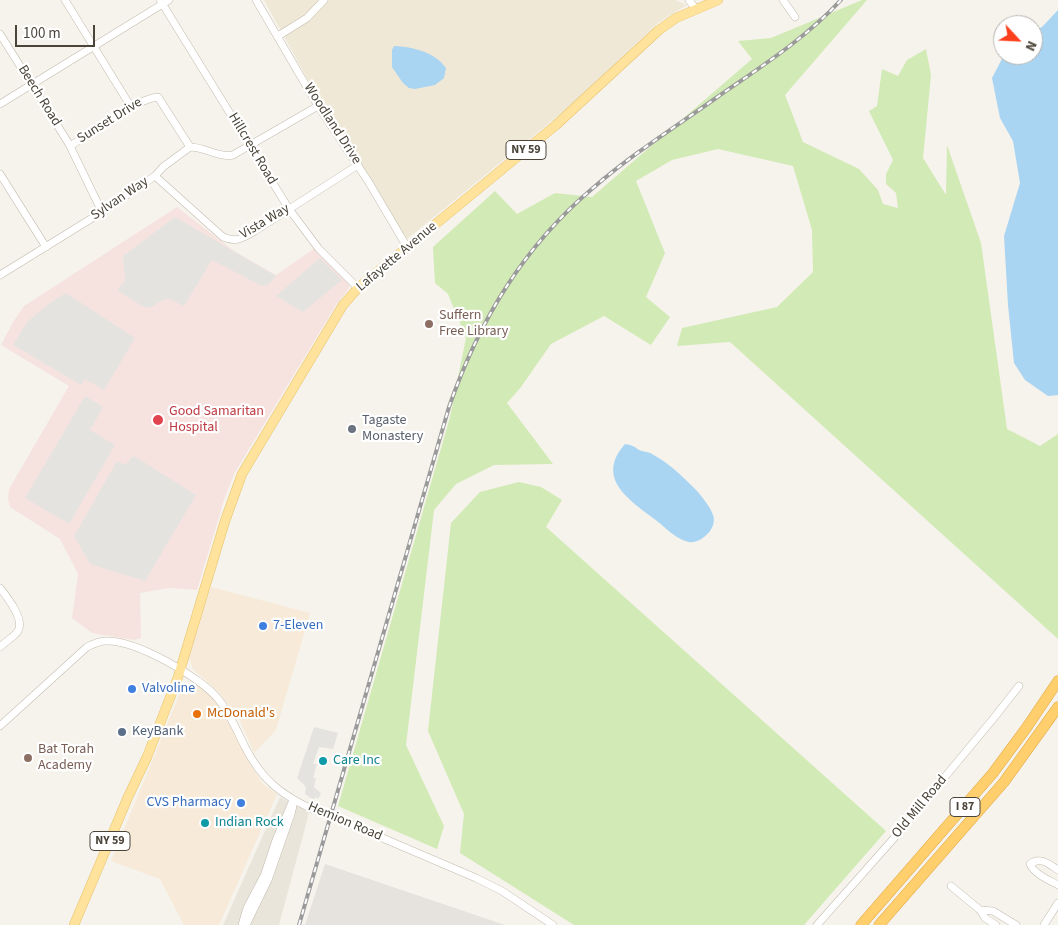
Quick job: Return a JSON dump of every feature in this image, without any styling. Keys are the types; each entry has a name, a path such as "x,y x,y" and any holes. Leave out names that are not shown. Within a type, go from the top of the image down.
{"highway":[{"name":"I 87","path":"861,925 993,773 1058,681"},
{"name":"I 87","path":"879,925 994,794 1022,759 1058,707"}],"main road":[{"name":"Lafayette Avenue","path":"181,668 232,497 242,474 344,305 358,288 556,125 659,30 676,18 718,0"},
{"name":"NY 59","path":"74,925 128,796 147,757 181,668"}],"street":[{"path":"65,0 132,107"},
{"path":"0,104 161,2 169,0"},
{"name":"Woodland Drive","path":"256,0 318,106 358,165 407,247"},
{"path":"278,36 307,18 324,0"},
{"path":"689,0 696,9"},
{"path":"783,0 795,17"},
{"name":"Hillcrest Road","path":"161,2 288,209 319,249 358,288"},
{"name":"Beech Road","path":"0,34 70,146 102,212"},
{"name":"Sunset Drive","path":"70,146 148,98 158,97 190,147"},
{"path":"190,147 197,147 224,157 233,155 318,106"},
{"name":"Sylvan Way","path":"0,275 102,212 155,176 163,167 190,147"},
{"name":"Vista Way","path":"155,176 223,237 232,241 240,239 358,165"},
{"path":"0,174 46,246"},
{"path":"0,588 18,616 20,625 18,631 0,647"},
{"name":"Hemion Road","path":"0,726 87,646 104,641 126,644 181,668 202,683 219,700 260,771 274,786 293,800 476,878 502,891 553,925"},
{"name":"Old Mill Road","path":"817,925 895,837 1019,686"},
{"path":"244,925 247,908 264,876 276,840 293,800"},
{"path":"1058,870 1042,860 1037,860 1030,864 1031,868 1058,885"},
{"path":"951,886 980,910 985,918 996,925"},
{"path":"1044,925 1058,904"},
{"path":"980,910 993,911 1016,925"}],"shaded area":[{"path":"264,0 675,0 687,5 659,22 572,104 407,239 351,158"},
{"name":"Good Samaritan Hospital","path":"177,207 234,251 276,275 315,248 349,284 349,288 336,305 234,474 225,497 197,590 169,588 140,593 141,638 134,640 92,633 72,618 78,574 60,539 10,507 8,499 9,489 69,386 1,345 24,306"},
{"path":"175,217 276,276 269,284 263,286 212,260 184,306 169,299 162,300 152,307 145,308 117,290 125,281 123,256"},
{"path":"320,258 342,280 303,312 276,296"},
{"path":"66,293 135,338 104,390 85,379 81,385 13,345 27,322 51,302"},
{"path":"85,396 103,407 90,430 115,445 69,524 25,498"},
{"path":"134,456 196,495 145,581 90,564 74,536 117,461 126,465"},
{"path":"211,587 310,613 276,730 254,753 238,716 219,693 193,669 188,655"},
{"name":"Indian Rock","path":"190,683 200,686 216,702 263,784 277,794 219,925 184,925 160,879 111,861 180,693"},
{"path":"314,727 338,733 333,749 319,747 313,764 317,764 313,778 316,778 314,787 321,793 318,799 316,797 313,800 305,794 306,787 297,778"},
{"path":"280,797 309,813 279,925 223,925"},
{"path":"325,864 505,925 305,925"}],"green space":[{"path":"862,0 867,0 785,95 803,142 859,169 878,190 883,204 898,208 896,193 886,184 886,174 893,160 869,111 877,106 882,69 898,76 907,60 926,49 931,75 923,158 946,195 947,145 981,243 1007,429 1040,446 1058,434 1058,639 730,342 677,346 682,328 777,307 813,272 812,230 793,166 718,149 672,160 636,181 665,253 646,297 670,317 651,345 604,316 551,344 521,387 507,403 553,464 494,465 456,484 434,510 406,745 444,826 437,849 338,806 450,417 466,338 448,294 435,283 433,247 495,191 517,214 555,193 592,197 752,59 738,41 771,38"},
{"path":"519,482 541,487 562,500 546,527 886,831 804,925 574,925 460,853 464,814 428,731 451,523 480,492"}],"water":[{"path":"1058,10 1058,395 1048,396 1025,380 1014,363 1004,236 1020,183 1013,141 1000,118 992,78 999,65 1043,65 1043,26"},
{"path":"394,46 416,49 430,54 446,68 444,78 435,85 415,89 409,88 403,83 392,67 392,50"},
{"path":"625,444 650,453 663,461 697,491 707,503 714,520 711,530 703,538 694,542 680,539 627,497 615,478 613,468 616,457"}],"railway":[{"path":"299,925 449,407 474,345 489,315 506,287 545,235 593,188 638,153 781,52 812,28 841,0"}],"place":[{"name":"Suffern Free Library","path":"429,324"},
{"name":"Good Samaritan Hospital","path":"158,420"},
{"name":"Tagaste Monastery","path":"352,429"},
{"name":"7-Eleven","path":"263,626"},
{"name":"Valvoline","path":"132,689"},
{"name":"McDonald's","path":"197,714"},
{"name":"KeyBank","path":"122,732"},
{"name":"Bat Torah Academy","path":"28,758"},
{"name":"Care Inc","path":"323,761"},
{"name":"CVS Pharmacy","path":"241,803"},
{"name":"Indian Rock","path":"205,823"}]}
